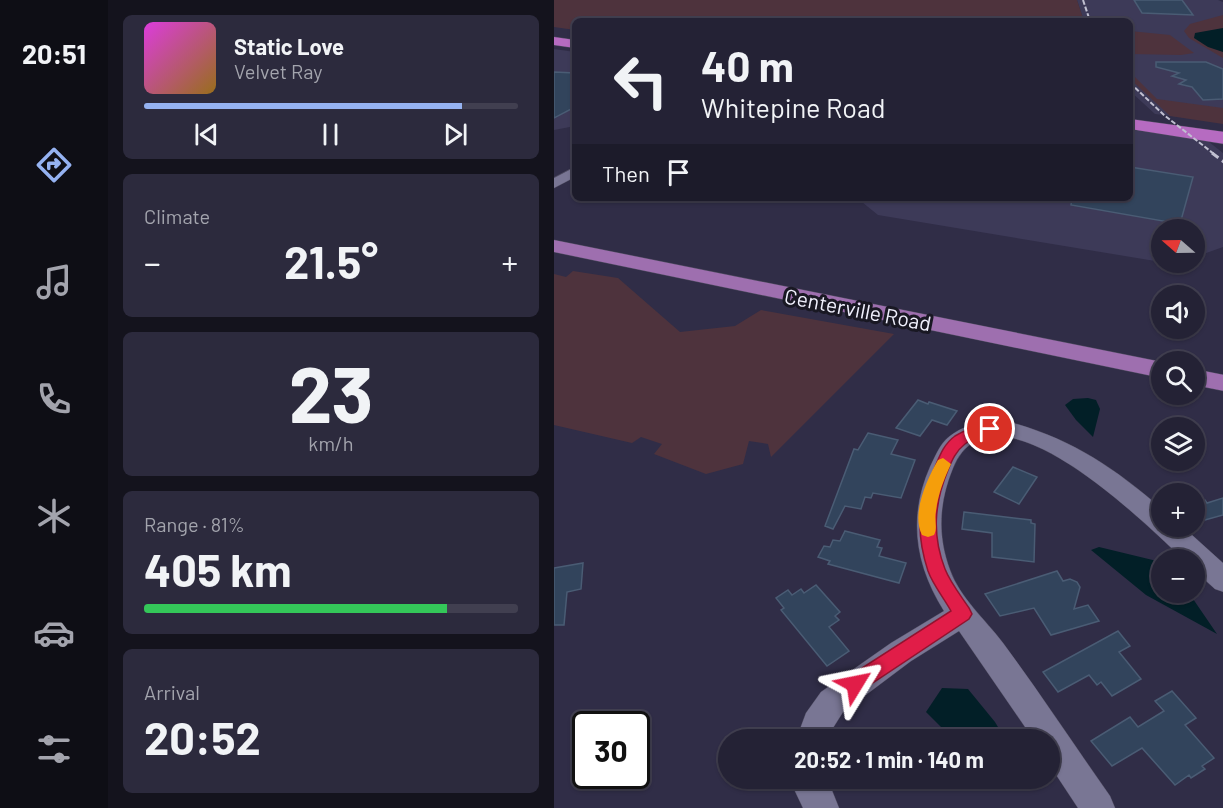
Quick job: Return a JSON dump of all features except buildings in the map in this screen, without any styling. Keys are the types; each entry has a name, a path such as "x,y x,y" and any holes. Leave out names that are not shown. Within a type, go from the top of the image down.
{"highway":[{"path":"554,32 572,35"},
{"path":"554,40 572,43"},
{"path":"1133,115 1223,128"},
{"path":"1133,124 1223,138"}],"main road":[{"name":"Centerville Road","path":"554,246 1151,368"},
{"path":"1205,379 1223,383"}],"street":[{"path":"554,184 572,173"},
{"path":"1098,808 988,646 963,614 937,572 929,541 927,514 932,490 948,452 973,432 990,429 1031,435 1077,457 1105,475 1151,515"},
{"path":"1176,537 1223,581"},
{"path":"815,729 832,702 901,652 963,614"},
{"path":"811,789 822,808"}],"shaded area":[{"path":"554,0 1077,0 1083,18 572,18 572,30 554,27"},
{"path":"1077,0 1218,0 1223,2 1223,122 1155,114 1133,94 1133,18 1083,18"},
{"path":"1223,15 1223,58 1189,38 1184,31 1190,24"},
{"path":"1133,31 1170,35 1194,53 1133,54"},
{"path":"554,49 572,52 572,127 554,130"},
{"path":"1133,75 1157,99 1223,108 1223,124 1170,116 1133,82"},
{"path":"1133,130 1204,138 1223,153 1223,247 1205,253 1205,219 1151,219 1151,260 878,215 861,201 1133,201"},
{"path":"573,271 618,278 680,332 735,326 761,310 894,334 771,457 768,444 749,441 743,464 706,474 654,454 662,444 641,437 632,443 554,425 554,274 566,277"}],"water":[{"path":"1223,28 1223,52 1208,47 1194,38 1195,33"},
{"path":"1073,399 1096,400 1100,409 1093,437 1065,405"},
{"path":"1099,547 1151,560 1151,598 1146,595 1091,550"},
{"path":"1161,603 1196,603 1217,634"},
{"path":"942,688 968,689 999,729 943,729 926,712"}],"railway":[{"path":"1083,0 1089,18"},
{"path":"1133,86 1164,115 1214,154"},
{"path":"1212,153 1224,162"}],"slow traffic":[{"path":"928,531 927,514 932,490 943,464"}],"route":[{"path":"855,684 901,652 963,614 937,572 929,541 927,514 932,490 948,452 973,432 990,429"}]}
